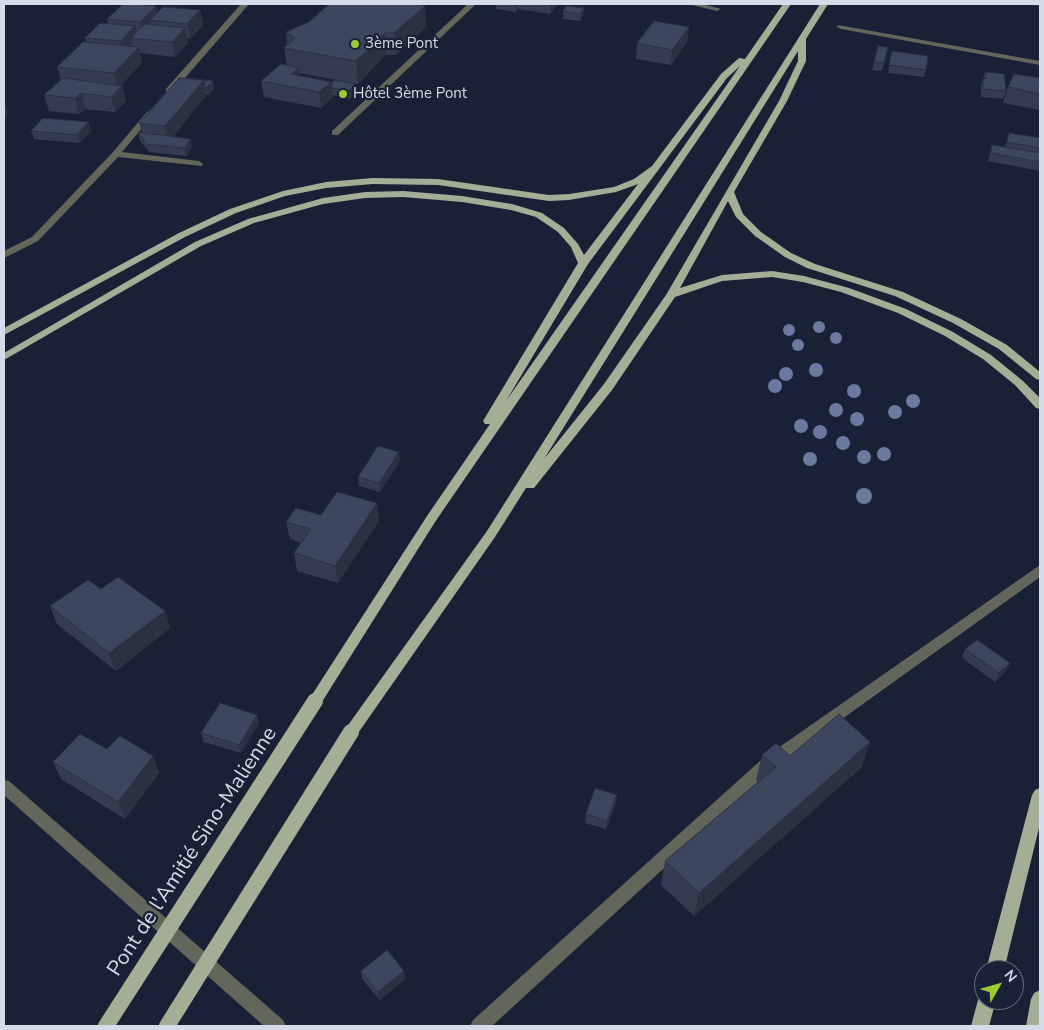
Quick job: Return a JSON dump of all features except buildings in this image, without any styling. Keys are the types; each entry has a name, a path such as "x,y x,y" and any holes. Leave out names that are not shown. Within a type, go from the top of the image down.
{"main road":[{"path":"431,519 787,4"},
{"path":"167,1026 351,732 491,534 824,4"},
{"path":"491,534 608,387 671,295 783,101 802,61 802,38"},
{"path":"431,519 582,264 724,76 758,44"},
{"path":"4,332 182,235 233,211 283,194 326,185 373,181 438,182 549,198 568,197 616,189 637,181 653,168"},
{"path":"729,192 739,215 758,234 788,255 812,266 899,294 957,321 1002,347 1040,377"},
{"path":"4,357 198,244 282,210 323,201 365,195 403,194 462,199 512,207 539,215 561,230 575,246 582,264"},
{"path":"671,295 705,282 722,278 772,274 804,279 844,290 902,311 950,334 987,357 1019,382 1040,404"},
{"name":"Pont de l'Amitié Sino-Malienne","path":"106,1026 431,519"},
{"path":"998,960 1040,795"},
{"path":"1035,1026 1040,999"},
{"path":"980,1026 984,1010"}],"street":[{"path":"4,256 35,239 116,154 244,4"},
{"path":"335,133 472,4"},
{"path":"692,4 717,9"},
{"path":"841,27 1040,62"},
{"path":"116,154 199,164"},
{"path":"479,1026 766,766 1040,570"},
{"path":"4,786 277,1026"}],"place":[{"name":"3ème Pont","path":"355,44"},
{"name":"Hôtel 3ème Pont","path":"343,94"}]}
